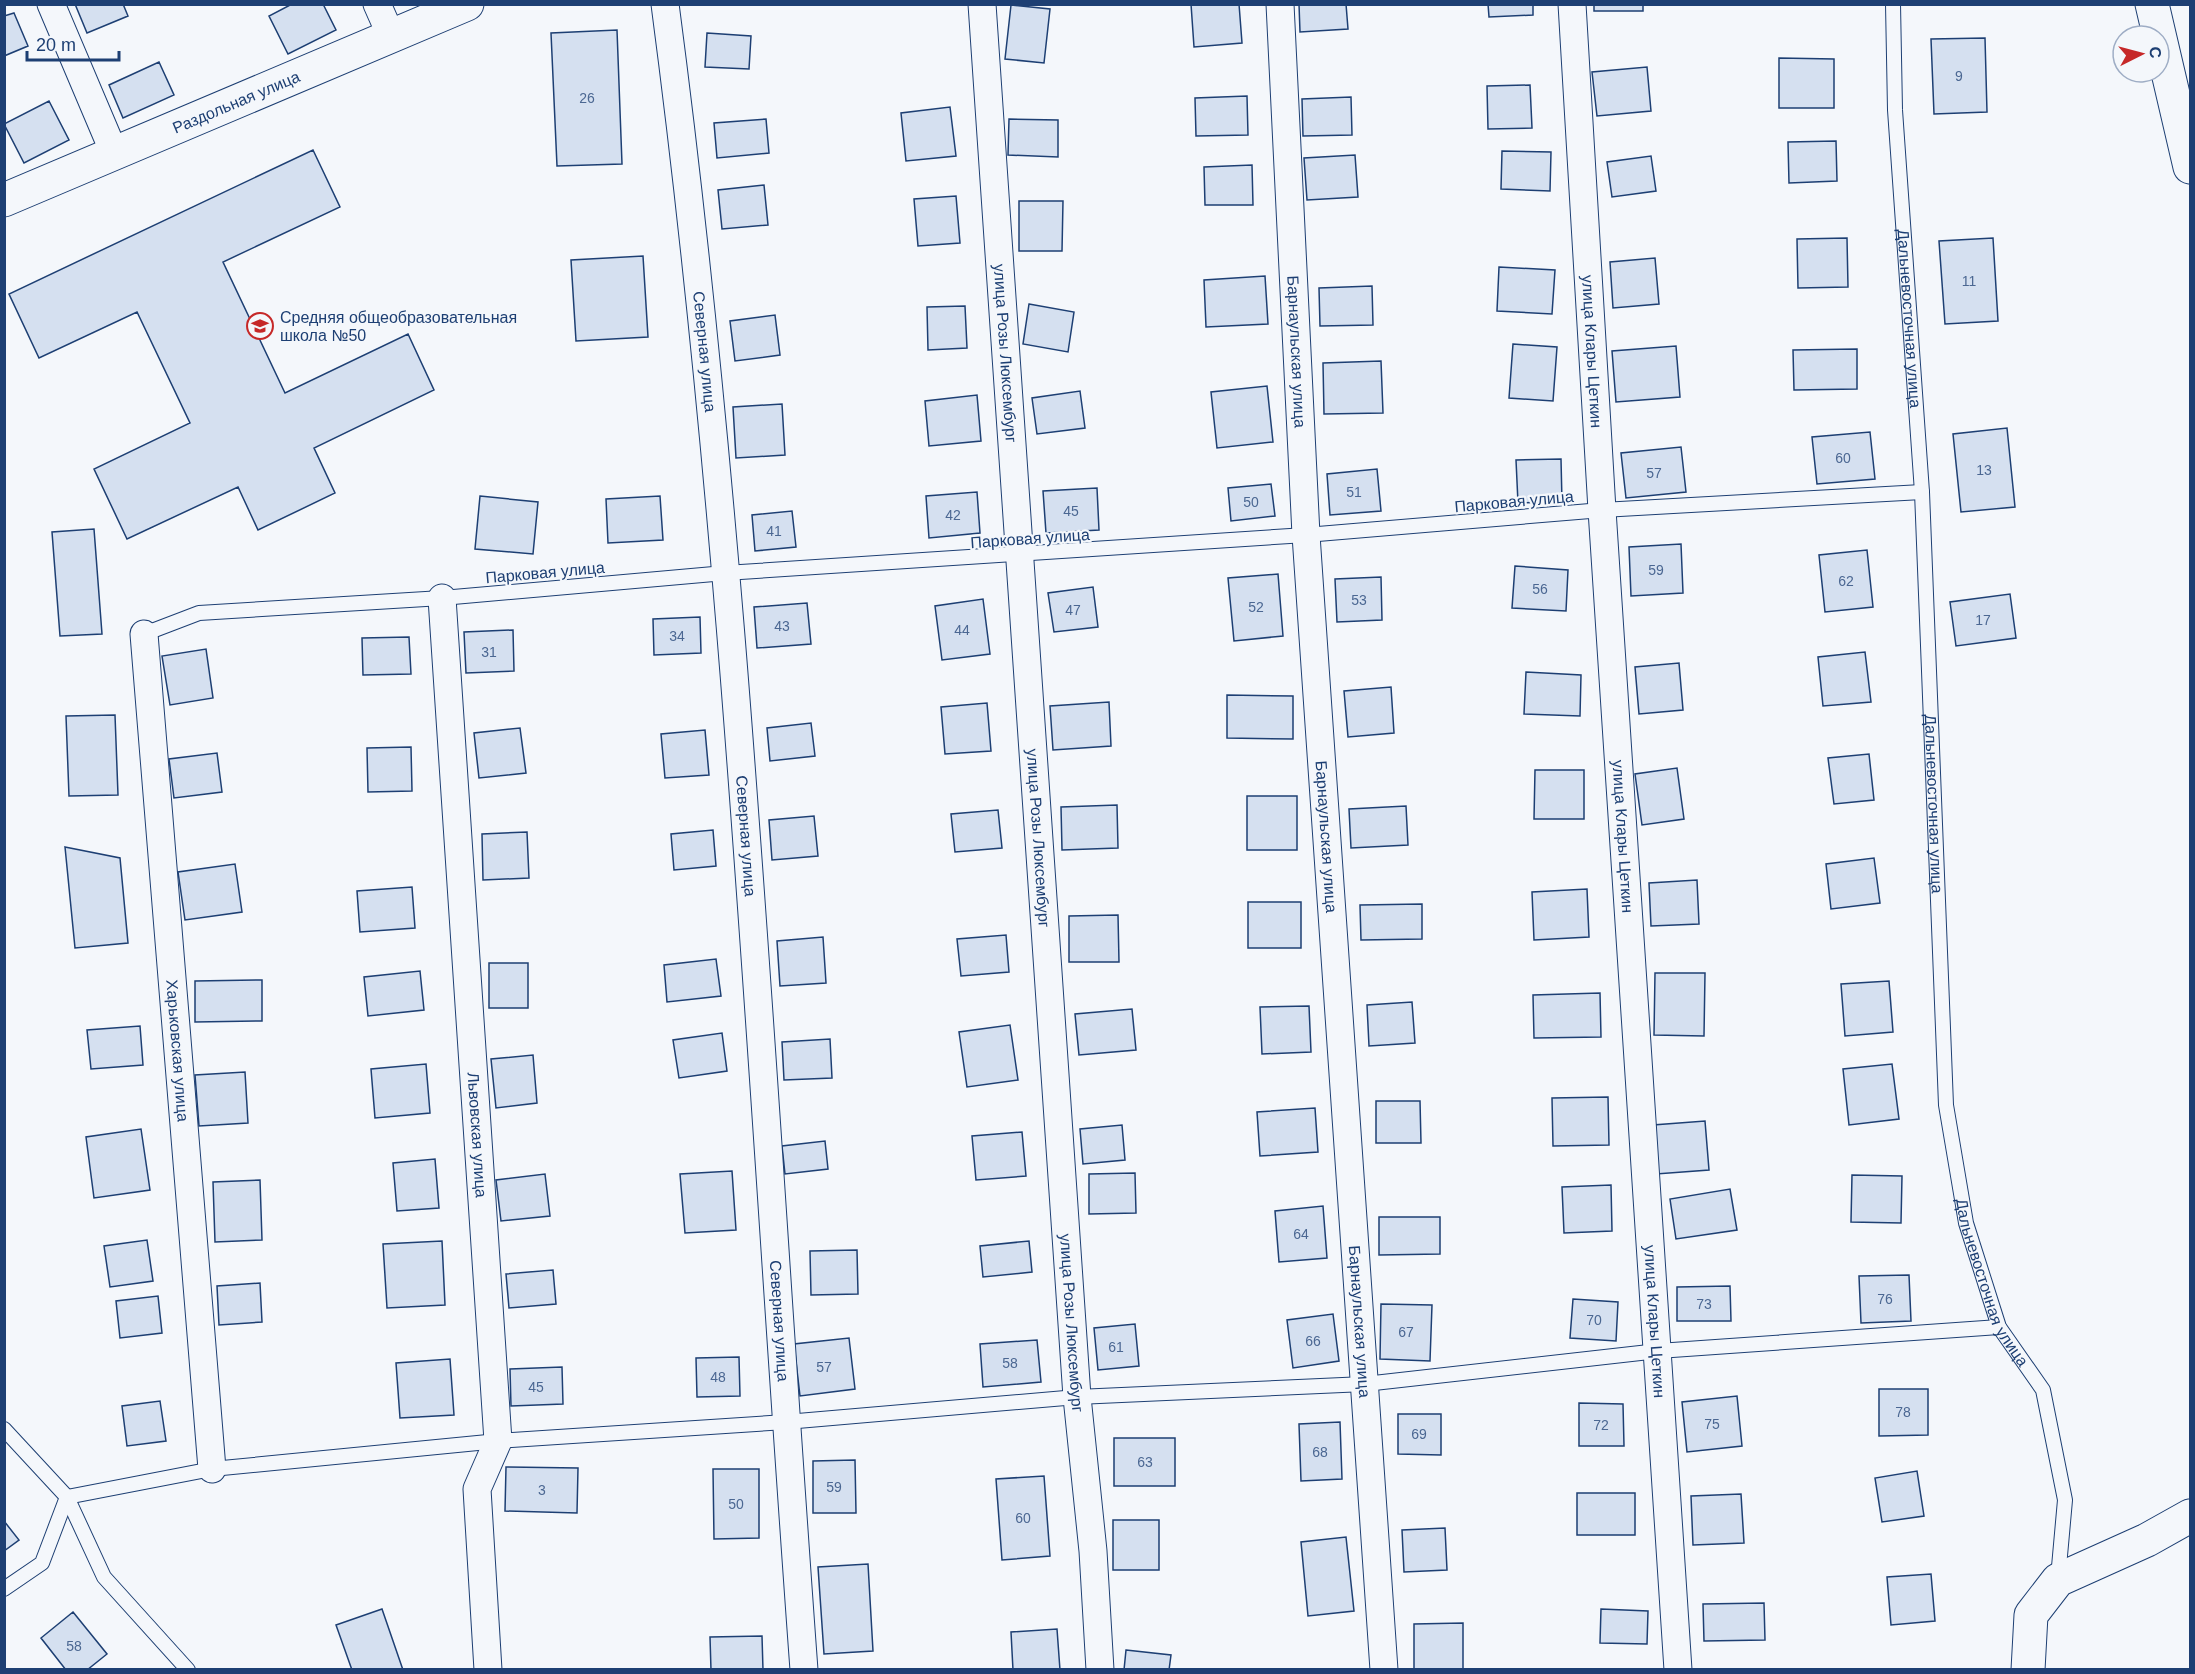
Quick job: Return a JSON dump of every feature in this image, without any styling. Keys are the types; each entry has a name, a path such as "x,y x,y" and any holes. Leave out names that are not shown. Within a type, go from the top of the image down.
{"street":[{"path":"51,4 115,155"},
{"path":"377,4 392,38"},
{"name":"Раздольная улица","path":"4,200 392,38 467,4"},
{"name":"Северная улица","path":"665,4 689,181 725,573 804,1670"},
{"name":"улица Розы Люксембург","path":"982,4 1077,1397 1093,1551 1100,1670"},
{"name":"Барнаульская улица","path":"1280,4 1306,536 1384,1670"},
{"name":"улица Клары Цеткин","path":"1572,4 1602,510 1678,1670"},
{"path":"2152,4 2190,167"},
{"name":"Львовская улица","path":"442,598 498,1441 477,1489 488,1670"},
{"name":"Харьковская улица","path":"144,634 212,1469"},
{"path":"2028,1670 2031,1615 2058,1580 2147,1540 2190,1516"}],"lane":[{"name":"Дальневосточная улица","path":"1893,4 1894,110 1923,492 1946,1105 1966,1223 1999,1327 2043,1390 2065,1500 2058,1580"},
{"name":"Парковая улица","path":"144,634 199,613 442,598 725,573 1306,536 1602,510 1923,492"},
{"path":"67,1497 212,1469 498,1441 786,1422 1077,1397 1365,1384 1658,1351 1999,1327"},
{"path":"4,1429 67,1497 104,1577 188,1670"},
{"path":"4,1589 42,1563 67,1497"}],"building":[{"path":"75,4 123,4 128,16 87,33"},
{"path":"292,4 323,4 336,30 288,54 269,16"},
{"path":"1191,4 1239,4 1242,43 1194,47"},
{"path":"1299,4 1346,4 1348,29 1300,32"},
{"path":"1488,4 1533,4 1533,15 1489,17"},
{"path":"1594,4 1643,4 1643,11 1594,11"},
{"path":"1011,5 1050,9 1044,63 1005,59"},
{"path":"14,13 28,46 4,56 4,16"},
{"path":"617,30 622,164 557,166 551,33"},
{"path":"707,33 751,36 749,69 705,67"},
{"path":"1985,38 1987,112 1934,114 1931,39"},
{"path":"1779,58 1834,59 1834,108 1779,108"},
{"path":"159,62 174,95 123,118 109,85"},
{"path":"1647,67 1651,111 1597,116 1592,72"},
{"path":"1530,85 1532,128 1488,129 1487,86"},
{"path":"1247,96 1248,135 1196,136 1195,98"},
{"path":"1351,97 1352,135 1303,136 1302,99"},
{"path":"49,101 69,140 24,163 4,124"},
{"path":"950,107 956,156 906,161 901,113"},
{"path":"766,119 769,153 717,158 714,123"},
{"path":"1009,119 1058,120 1058,157 1008,155"},
{"path":"1836,141 1837,181 1789,183 1788,142"},
{"path":"313,150 340,207 223,262 285,393 408,334 434,390 314,448 335,493 258,530 238,487 127,539 94,469 190,423 137,312 39,358 9,294"},
{"path":"1502,151 1551,152 1550,191 1501,189"},
{"path":"1355,155 1358,197 1307,200 1304,158"},
{"path":"1651,156 1656,191 1612,197 1607,162"},
{"path":"1252,165 1253,205 1205,205 1204,167"},
{"path":"764,185 768,225 722,229 718,190"},
{"path":"956,196 960,243 918,246 914,199"},
{"path":"1019,201 1063,201 1062,251 1019,251"},
{"path":"1847,238 1848,287 1798,288 1797,239"},
{"path":"1993,238 1998,321 1945,324 1939,241"},
{"path":"643,256 648,337 576,341 571,260"},
{"path":"1655,258 1659,304 1613,308 1610,262"},
{"path":"1499,267 1555,270 1552,314 1497,311"},
{"path":"1265,276 1268,324 1206,327 1204,280"},
{"path":"1372,286 1373,325 1320,326 1319,288"},
{"path":"1029,304 1074,312 1068,352 1023,344"},
{"path":"965,306 967,348 928,350 927,307"},
{"path":"775,315 780,355 735,361 730,321"},
{"path":"1513,344 1557,347 1553,401 1509,398"},
{"path":"1676,346 1680,397 1616,402 1612,351"},
{"path":"1857,349 1857,389 1794,390 1793,350"},
{"path":"1381,361 1383,413 1324,414 1323,363"},
{"path":"1267,386 1273,442 1217,448 1211,392"},
{"path":"1080,391 1085,428 1037,434 1032,398"},
{"path":"977,395 981,441 929,446 925,401"},
{"path":"782,404 785,455 736,458 733,407"},
{"path":"2007,428 2015,507 1961,512 1953,434"},
{"path":"1870,432 1875,479 1817,484 1812,437"},
{"path":"1681,447 1686,492 1626,498 1621,453"},
{"path":"1561,459 1562,502 1518,503 1516,460"},
{"path":"1377,469 1381,511 1330,515 1327,474"},
{"path":"1271,484 1275,516 1231,521 1228,488"},
{"path":"1097,488 1099,530 1046,533 1043,491"},
{"path":"977,492 980,533 929,538 926,496"},
{"path":"480,496 538,502 533,554 475,549"},
{"path":"660,496 663,540 608,543 606,499"},
{"path":"792,511 796,547 755,551 752,515"},
{"path":"94,529 102,634 60,636 52,532"},
{"path":"1681,544 1683,593 1631,596 1629,547"},
{"path":"1867,550 1873,607 1825,612 1819,555"},
{"path":"1515,566 1568,570 1566,611 1512,608"},
{"path":"1278,574 1283,636 1234,641 1228,578"},
{"path":"1381,577 1382,620 1337,622 1335,579"},
{"path":"1093,587 1098,627 1054,632 1048,593"},
{"path":"2010,594 2016,638 1956,646 1950,602"},
{"path":"983,599 990,654 942,660 935,606"},
{"path":"807,603 811,644 757,648 754,607"},
{"path":"700,617 701,653 654,655 653,619"},
{"path":"513,630 514,671 466,673 464,632"},
{"path":"409,637 411,674 363,675 362,638"},
{"path":"206,649 213,698 170,705 162,656"},
{"path":"1865,652 1871,702 1823,706 1818,657"},
{"path":"1679,663 1683,710 1639,714 1635,667"},
{"path":"1526,672 1581,675 1580,716 1524,714"},
{"path":"1391,687 1394,733 1348,737 1344,691"},
{"path":"1227,695 1293,696 1293,739 1227,738"},
{"path":"1109,702 1111,746 1053,750 1050,706"},
{"path":"987,703 991,751 945,754 941,707"},
{"path":"115,715 118,795 69,796 66,716"},
{"path":"811,723 815,756 770,761 767,728"},
{"path":"520,728 526,773 479,778 474,733"},
{"path":"705,730 709,775 665,778 661,734"},
{"path":"411,747 412,791 368,792 367,748"},
{"path":"217,753 222,792 174,798 169,759"},
{"path":"1869,754 1874,800 1834,804 1828,758"},
{"path":"1677,768 1684,819 1642,825 1635,774"},
{"path":"1535,770 1584,770 1584,819 1534,819"},
{"path":"1247,796 1297,796 1297,850 1247,850"},
{"path":"1117,805 1118,848 1062,850 1061,807"},
{"path":"1406,806 1408,845 1351,848 1349,809"},
{"path":"998,810 1002,848 955,852 951,814"},
{"path":"814,816 818,856 772,860 769,820"},
{"path":"713,830 716,866 674,870 671,834"},
{"path":"527,832 529,878 483,880 482,834"},
{"path":"65,847 120,858 128,943 75,948"},
{"path":"1874,858 1880,903 1831,909 1826,864"},
{"path":"235,864 242,912 185,920 178,872"},
{"path":"1697,880 1699,924 1651,926 1649,883"},
{"path":"412,887 415,928 360,932 357,891"},
{"path":"1587,889 1589,937 1534,940 1532,892"},
{"path":"1248,902 1301,902 1301,948 1248,948"},
{"path":"1422,904 1422,939 1361,940 1360,905"},
{"path":"1118,915 1119,962 1069,962 1069,916"},
{"path":"1006,935 1009,972 961,976 957,939"},
{"path":"823,937 826,983 780,986 777,941"},
{"path":"716,959 721,996 667,1002 664,965"},
{"path":"489,963 528,963 528,1008 489,1008"},
{"path":"420,971 424,1010 368,1016 364,977"},
{"path":"1655,973 1705,973 1704,1036 1654,1035"},
{"path":"262,980 262,1021 195,1022 195,981"},
{"path":"1889,981 1893,1032 1845,1036 1841,984"},
{"path":"1600,993 1601,1037 1534,1038 1533,995"},
{"path":"1412,1002 1415,1043 1369,1046 1367,1005"},
{"path":"1309,1006 1311,1052 1262,1054 1260,1007"},
{"path":"1132,1009 1136,1050 1079,1055 1075,1014"},
{"path":"1010,1025 1018,1080 967,1087 959,1032"},
{"path":"140,1026 143,1065 91,1069 87,1030"},
{"path":"722,1033 727,1071 679,1078 673,1040"},
{"path":"830,1039 832,1078 784,1080 782,1042"},
{"path":"533,1055 537,1103 496,1108 491,1059"},
{"path":"426,1064 430,1113 375,1118 371,1069"},
{"path":"1892,1064 1899,1119 1849,1125 1843,1069"},
{"path":"245,1072 248,1123 199,1126 195,1075"},
{"path":"1608,1097 1609,1145 1553,1146 1552,1098"},
{"path":"1376,1101 1420,1101 1421,1143 1376,1143"},
{"path":"1315,1108 1318,1152 1260,1156 1257,1112"},
{"path":"1705,1121 1709,1170 1656,1174 1653,1125"},
{"path":"1122,1125 1125,1160 1083,1164 1080,1129"},
{"path":"141,1129 150,1190 94,1198 86,1137"},
{"path":"1022,1132 1026,1176 976,1180 972,1136"},
{"path":"825,1141 828,1169 785,1174 782,1146"},
{"path":"435,1159 439,1208 397,1211 393,1163"},
{"path":"732,1171 736,1230 685,1233 680,1174"},
{"path":"1135,1173 1136,1213 1089,1214 1089,1174"},
{"path":"545,1174 550,1216 501,1221 496,1180"},
{"path":"1852,1175 1902,1176 1901,1223 1851,1222"},
{"path":"260,1180 262,1240 215,1242 213,1182"},
{"path":"1611,1185 1612,1231 1564,1233 1562,1187"},
{"path":"1730,1189 1737,1230 1676,1239 1670,1199"},
{"path":"1323,1206 1327,1258 1279,1262 1275,1211"},
{"path":"1379,1217 1440,1217 1440,1254 1379,1255"},
{"path":"147,1240 153,1281 110,1287 104,1246"},
{"path":"442,1241 445,1305 387,1308 383,1244"},
{"path":"1029,1241 1032,1272 983,1277 980,1246"},
{"path":"857,1250 858,1294 811,1295 810,1251"},
{"path":"553,1270 556,1304 509,1308 506,1274"},
{"path":"1909,1275 1911,1321 1861,1323 1859,1276"},
{"path":"260,1283 262,1322 219,1325 217,1286"},
{"path":"1730,1286 1731,1321 1677,1321 1677,1287"},
{"path":"158,1296 162,1333 120,1338 116,1301"},
{"path":"1573,1299 1618,1302 1616,1341 1570,1338"},
{"path":"1381,1304 1432,1305 1430,1361 1380,1359"},
{"path":"1333,1314 1339,1361 1293,1368 1287,1320"},
{"path":"1135,1324 1139,1366 1098,1370 1094,1328"},
{"path":"849,1338 855,1389 800,1396 794,1344"},
{"path":"1037,1340 1041,1382 983,1387 980,1344"},
{"path":"739,1357 740,1396 697,1397 696,1358"},
{"path":"450,1359 454,1415 400,1418 396,1363"},
{"path":"562,1367 563,1404 511,1406 510,1369"},
{"path":"1879,1389 1928,1389 1928,1435 1879,1436"},
{"path":"1737,1396 1742,1446 1687,1452 1682,1402"},
{"path":"160,1401 166,1441 127,1446 122,1406"},
{"path":"1579,1403 1623,1404 1624,1446 1579,1446"},
{"path":"1398,1414 1441,1414 1441,1455 1398,1454"},
{"path":"1340,1422 1342,1479 1301,1481 1299,1424"},
{"path":"1114,1438 1175,1438 1175,1486 1114,1486"},
{"path":"855,1460 856,1513 813,1513 813,1461"},
{"path":"506,1467 578,1468 577,1513 505,1511"},
{"path":"713,1469 759,1469 759,1538 714,1539"},
{"path":"1917,1471 1924,1516 1882,1522 1875,1478"},
{"path":"1044,1476 1050,1556 1002,1560 996,1479"},
{"path":"1577,1493 1635,1493 1635,1535 1577,1535"},
{"path":"1741,1494 1744,1543 1693,1545 1691,1496"},
{"path":"1113,1520 1159,1520 1159,1570 1113,1570"},
{"path":"4,1521 19,1540 4,1551"},
{"path":"1445,1528 1447,1570 1404,1572 1402,1530"},
{"path":"1346,1537 1354,1611 1308,1616 1301,1542"},
{"path":"868,1564 873,1651 824,1654 818,1567"},
{"path":"1931,1574 1935,1621 1891,1625 1887,1577"},
{"path":"1764,1603 1765,1640 1704,1641 1703,1604"},
{"path":"382,1609 403,1670 352,1670 336,1625"},
{"path":"1601,1609 1648,1611 1647,1644 1600,1643"},
{"path":"73,1612 107,1654 87,1670 66,1670 41,1638"},
{"path":"1463,1623 1463,1670 1414,1670 1414,1624"},
{"path":"1057,1629 1060,1670 1013,1670 1011,1632"},
{"path":"762,1636 763,1670 711,1670 710,1637"},
{"path":"1126,1650 1171,1655 1169,1670 1124,1670"}],"place":[{"name":"Средняя общеобразовательная школа №50","path":"260,326"}]}
